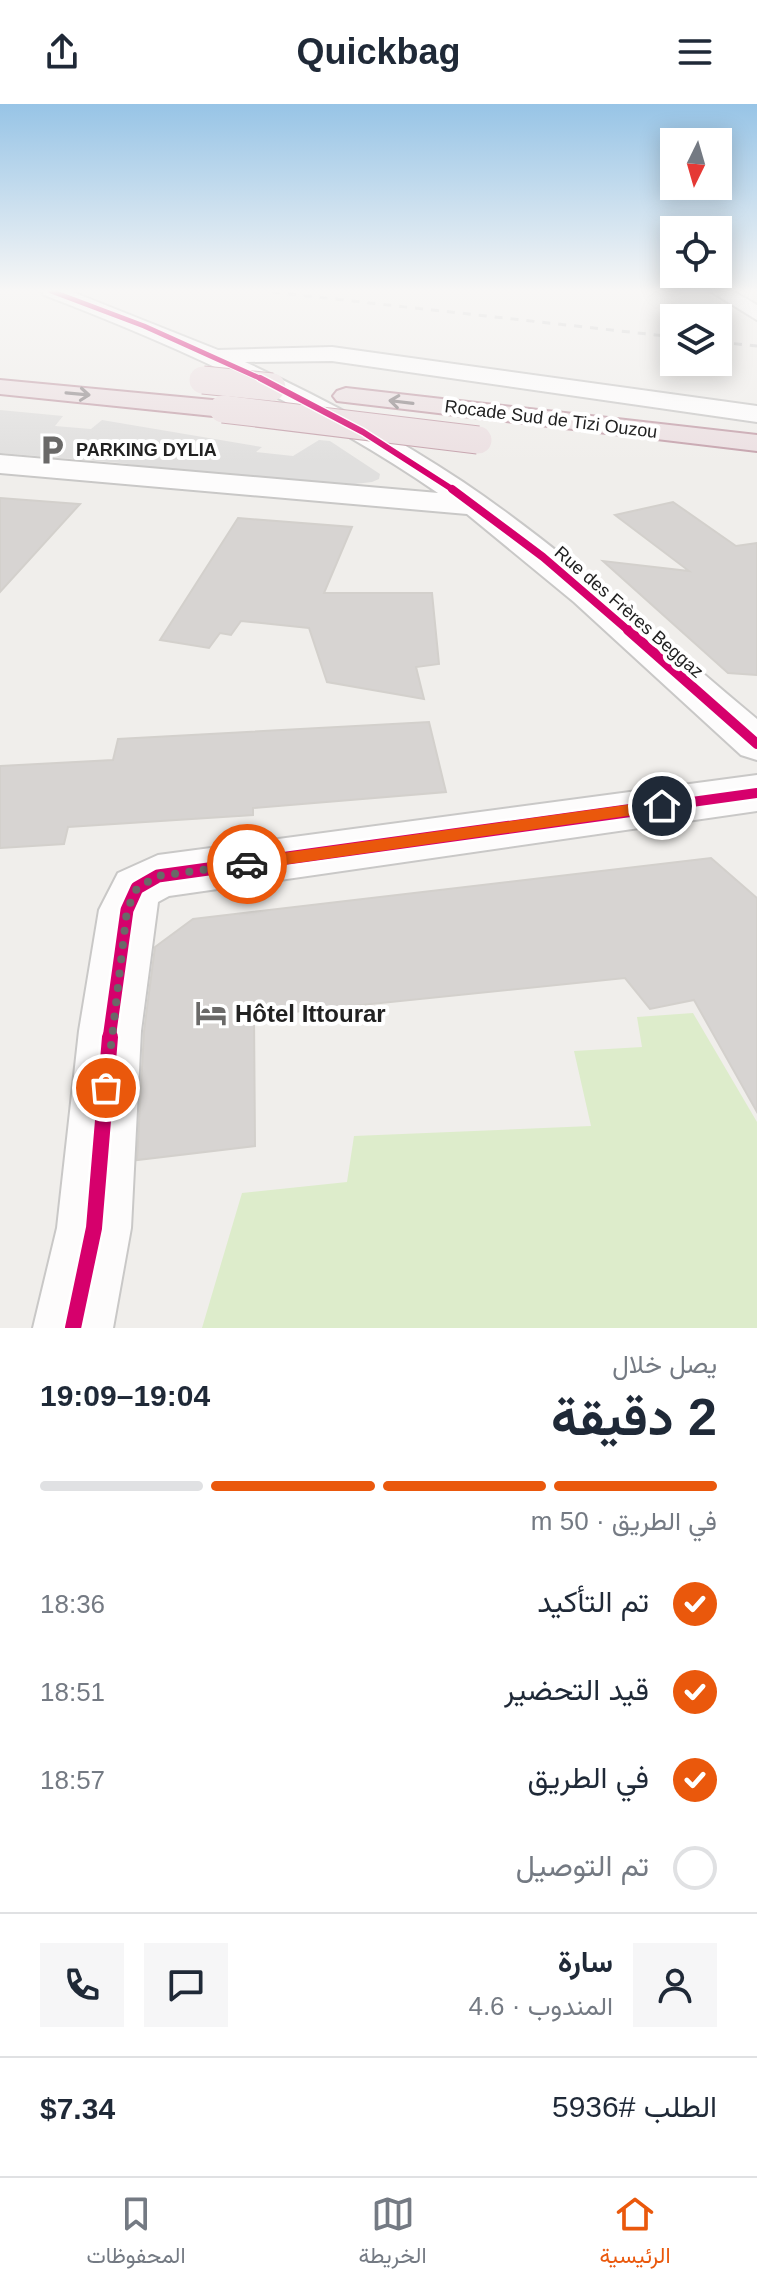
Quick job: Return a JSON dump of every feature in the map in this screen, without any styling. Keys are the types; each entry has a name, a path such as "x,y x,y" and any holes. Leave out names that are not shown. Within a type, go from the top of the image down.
{"highway":[{"path":"172,377 209,367"},
{"name":"Rocade Sud de Tizi Ouzou","path":"209,367 346,396 757,443"},
{"name":"Rocade Sud de Tizi Ouzou","path":"0,387 223,409 509,444"}],"street":[{"name":"Rue des Frères Beggaz","path":"181,348 209,367 315,404 408,459 474,505 545,561 757,744"},
{"path":"209,367 332,354 757,414"},
{"path":"0,464 474,505"},
{"path":"73,1328 94,1228 110,1031 127,910 137,888 158,876 757,793"}],"green space":[{"path":"693,1013 757,1122 757,1328 202,1328 242,1193 347,1182 354,1136 591,1126 574,1051 642,1047 637,1017"}],"shaded area":[{"path":"0,410 63,416 55,426 91,429 102,420 262,447 256,452 293,456 319,440 330,441 380,474 379,479 372,482 329,487 225,479 121,463 0,453"}],"building":[{"path":"0,498 80,504 0,592"},
{"path":"673,502 736,546 757,543 757,675 728,673 603,561 689,571 615,515"},
{"path":"238,518 352,527 324,593 432,593 439,664 416,667 424,699 327,682 309,628 241,621 231,635 220,633 209,648 160,640"},
{"path":"429,722 446,792 253,808 253,815 68,827 64,844 0,848 0,766 113,760 118,739"},
{"name":"Hôtel Ittourar","path":"711,858 757,898 757,1112 694,1000 650,1009 625,978 254,1016 255,1146 137,1160 144,1031 155,947 193,919"}],"cycle path":[{"path":"196,348 320,408 453,489 543,557 757,744"},
{"path":"73,1328 94,1228 110,1031 127,910 137,888 158,876 757,793"}],"way so far":[{"path":"106,1088 110,1031 127,910 137,888 158,876 247,864"}],"place":[{"name":"PARKING DYLIA","path":"52,450"},
{"name":"Hôtel Ittourar","path":"211,1013"}],"route":[{"path":"247,864 662,806"}]}
